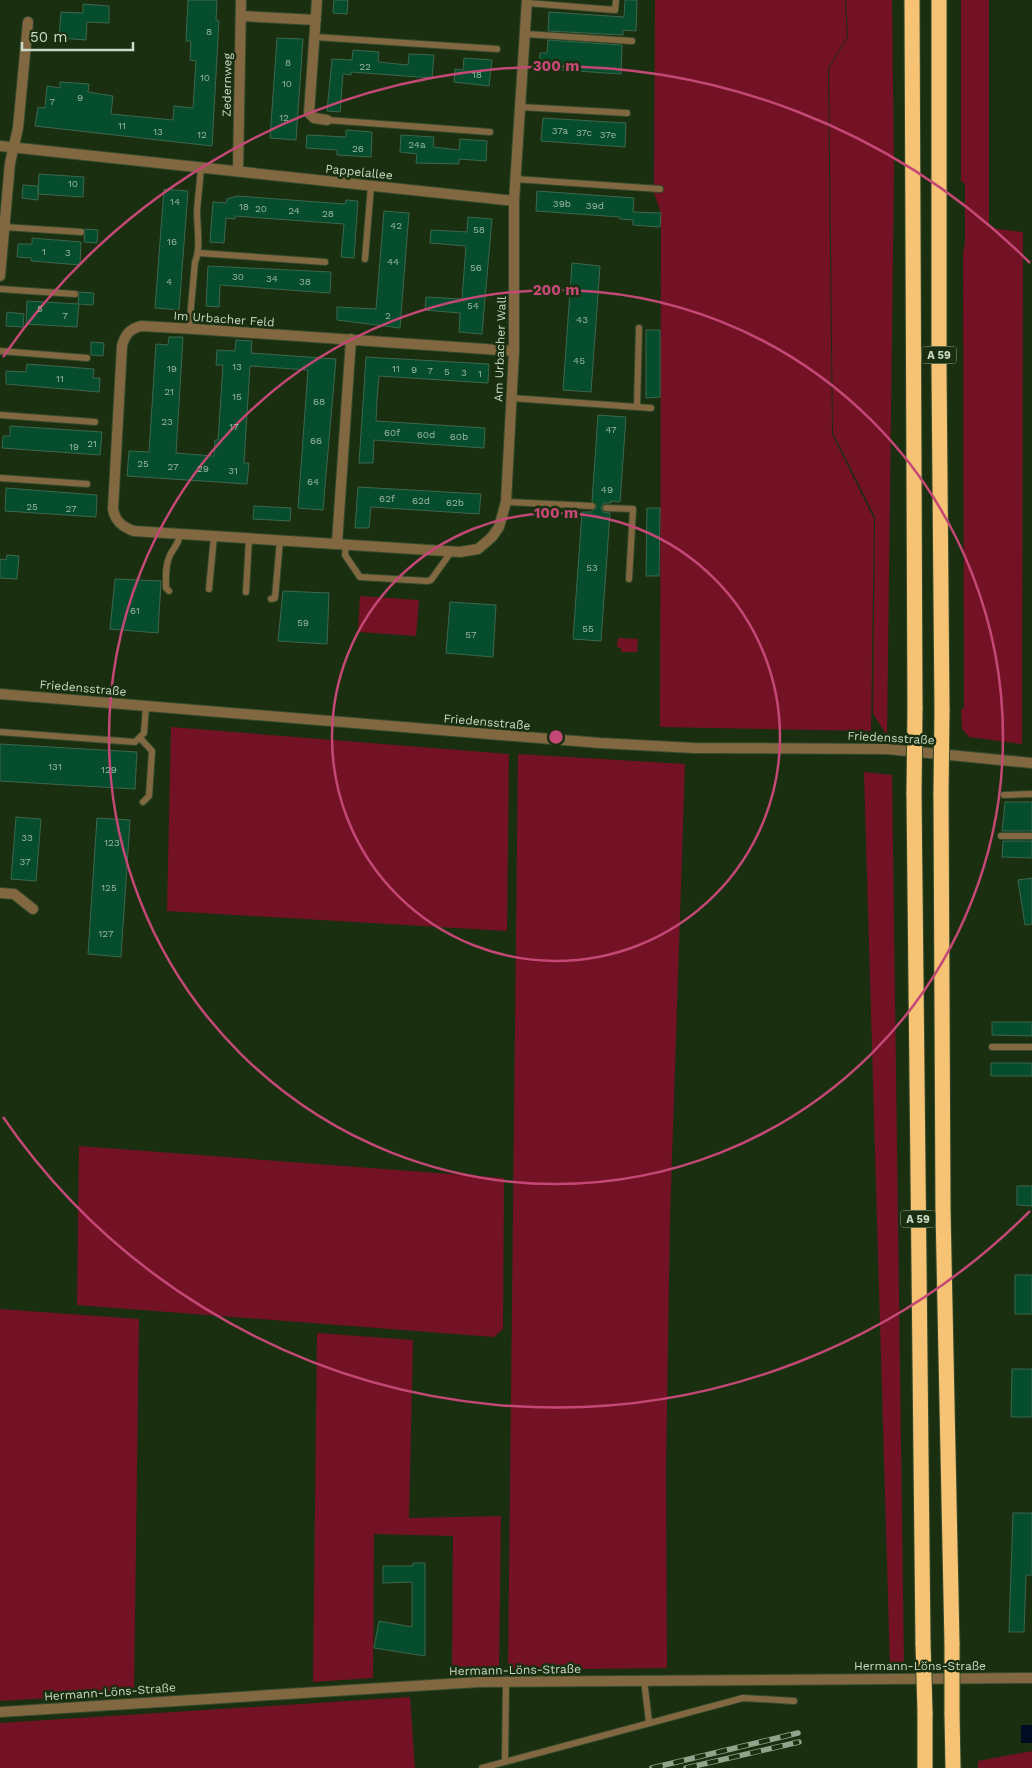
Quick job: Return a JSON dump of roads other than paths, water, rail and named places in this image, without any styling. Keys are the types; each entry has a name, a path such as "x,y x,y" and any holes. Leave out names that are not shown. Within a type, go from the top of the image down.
{"highway":[{"name":"A 59","path":"912,0 914,793 925,1768"},
{"name":"A 59","path":"939,0 943,1210 953,1768"}],"street":[{"name":"Zedernweg","path":"238,171 241,0"},
{"path":"317,0 310,112 314,118 327,120"},
{"name":"Am Urbacher Wall","path":"118,523 134,531 451,552 478,549 492,537 498,527 506,502 514,351 514,201 527,2"},
{"path":"241,16 316,20"},
{"path":"0,276 10,163 18,128 28,22"},
{"name":"Pappelallee","path":"0,146 514,201"},
{"name":"Im Urbacher Feld","path":"118,523 114,517 113,509 121,354 124,337 134,328 141,326 514,351"},
{"path":"342,544 351,340"},
{"name":"Friedensstraße","path":"0,694 600,743 694,748 887,748 1032,763"},
{"path":"0,893 14,894 34,909"},
{"name":"Hermann-Löns-Straße","path":"0,1712 506,1681 1032,1678"}],"lane":[{"path":"527,2 547,2 615,10 616,0"},
{"path":"525,34 632,41"},
{"path":"315,36 497,49"},
{"path":"520,107 627,113"},
{"path":"327,120 490,132"},
{"path":"188,329 195,262 199,253 197,243 201,167"},
{"path":"515,179 660,189"},
{"path":"365,259 371,186"},
{"path":"4,226 81,232"},
{"path":"199,253 325,262"},
{"path":"0,289 76,294"},
{"path":"637,407 639,328"},
{"path":"0,351 87,358"},
{"path":"511,398 651,408"},
{"path":"0,414 95,422"},
{"path":"0,478 87,484"},
{"path":"506,502 592,506"},
{"path":"606,508 633,510 629,579"},
{"path":"169,591 166,588 167,564 178,544 180,534"},
{"path":"209,589 214,536"},
{"path":"246,592 249,538"},
{"path":"271,599 275,598 280,540"},
{"path":"342,544 345,555 360,577 431,580 451,552"},
{"path":"0,732 135,742 144,734 146,706"},
{"path":"140,738 152,751 149,796 143,802"},
{"path":"1004,795 1032,794"},
{"path":"1001,836 1032,836"},
{"path":"992,1047 1032,1047"},
{"path":"644,1680 649,1722"},
{"path":"505,1761 506,1681"},
{"path":"482,1768 743,1698 794,1700"}],"water":[{"path":"1021,1725 1032,1725 1032,1743 1021,1743"}],"railway":[{"path":"652,1768 798,1733"},
{"path":"686,1768 799,1742"}]}
